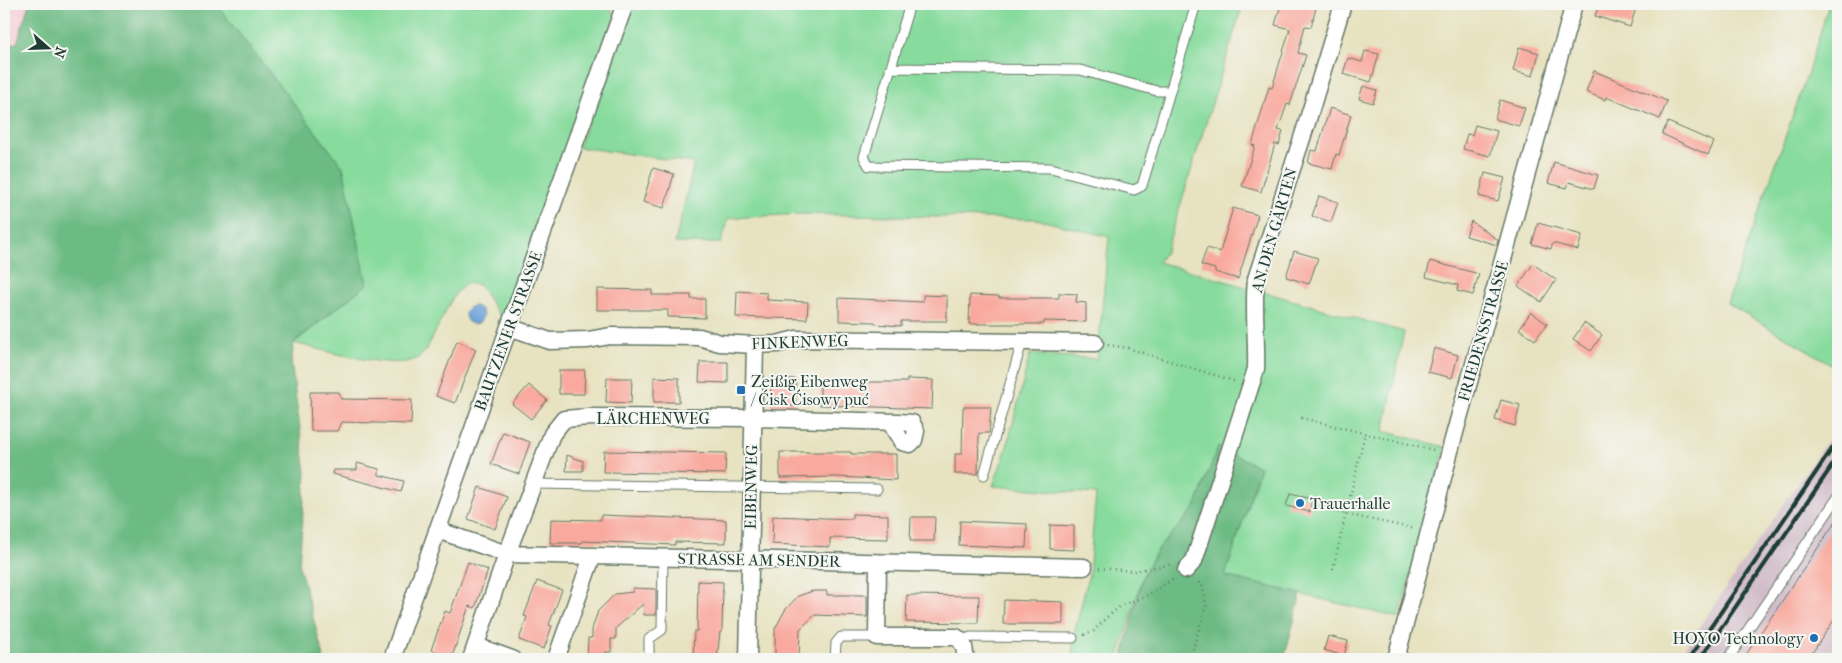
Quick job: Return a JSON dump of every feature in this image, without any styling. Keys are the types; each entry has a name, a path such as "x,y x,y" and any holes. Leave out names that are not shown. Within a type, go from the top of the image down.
{"street":[{"name":"BAUTZENER STRASSE","path":"392,659 509,327 626,4"},
{"name":"AN DEN GÄRTEN","path":"1190,566 1256,369 1257,344 1254,302 1256,279 1343,4"},
{"name":"FRIEDENSSTRASSE","path":"1396,659 1452,443 1574,4"},
{"name":"FINKENWEG","path":"509,327 550,341 588,340 610,336 699,337 720,343 755,345 777,344 796,340 1095,343"},
{"name":"EIBENWEG","path":"748,659 755,345"},
{"name":"LÄRCHENWEG","path":"473,652 552,434 564,419 589,417 752,418 890,422"},
{"name":"STRASSE AM SENDER","path":"437,530 507,554 750,561 1084,567"},
{"path":"556,659 592,557"},
{"path":"878,563 877,637 956,637 965,648 965,659"},
{"path":"473,652 512,659"}],"lane":[{"path":"910,4 864,157 869,166 1051,168 1134,190 1142,186 1196,4"},
{"path":"890,68 1080,70 1157,92 1170,91"},
{"path":"984,475 1022,342"},
{"path":"533,484 877,489"},
{"path":"1728,659 1838,497"},
{"path":"649,659 649,639 662,630 663,558"},
{"path":"835,659 836,643 841,637 877,637"},
{"path":"961,641 970,637 1073,638"}],"path":[{"path":"1127,348 1251,386"},
{"path":"1300,418 1434,450"},
{"path":"1333,569 1365,434"},
{"path":"1318,508 1429,532"},
{"path":"1084,567 1134,571 1190,566"},
{"path":"1073,638 1079,638 1093,632 1122,605 1146,596 1190,566"},
{"path":"1190,566 1203,587 1206,606 1190,659"}],"shaded area":[{"path":"4,4 29,4 17,43 4,45"},
{"path":"1838,425 1838,659 1677,659"}],"green space":[{"path":"29,4 216,4 343,167 367,284 294,342 291,362 306,473 299,565 324,659 4,659 4,45 17,43"},
{"path":"216,4 606,4 616,15 507,326 479,285 468,283 451,300 422,355 408,362 376,361 358,358 294,343 367,284 343,167"},
{"path":"634,4 1243,4 1166,251 1158,262 1404,332 1384,431 1445,447 1399,618 1225,576 1260,468 1218,447 1195,508 1158,549 1143,576 1118,659 1072,659 1073,638 1089,574 1096,494 993,486 1007,447 1030,354 1097,359 1109,237 1036,219 800,214 729,218 721,243 675,243 694,163 578,147"},
{"path":"1829,4 1838,4 1838,368 1727,303 1808,72"},
{"path":"1218,447 1260,467 1225,576 1301,594 1284,659 1122,659 1143,576 1158,549 1195,508"}],"water":[{"path":"470,306 478,306 483,311 481,322 470,324 465,319 465,311"}],"building":[{"path":"1281,4 1317,4 1311,27 1305,26 1298,53 1306,55 1290,105 1287,104 1278,130 1283,131 1279,145 1275,144 1261,192 1242,186 1255,146 1252,145 1269,87 1272,88 1290,29 1275,25"},
{"path":"1599,4 1622,4 1636,8 1630,27 1595,16"},
{"path":"1519,47 1539,53 1533,76 1513,71"},
{"path":"1365,51 1379,54 1371,82 1343,74 1348,58 1362,62"},
{"path":"1594,71 1667,101 1660,119 1606,97 1605,100 1586,92"},
{"path":"1363,86 1377,90 1373,103 1359,99"},
{"path":"1500,100 1525,108 1519,126 1495,119"},
{"path":"1330,108 1351,115 1339,155 1336,154 1332,169 1308,163 1311,150 1317,151"},
{"path":"1668,122 1714,142 1708,155 1662,134"},
{"path":"1475,125 1497,131 1490,156 1463,149 1467,134 1472,135"},
{"path":"1554,162 1598,175 1594,189 1569,182 1567,188 1548,183"},
{"path":"653,168 674,174 664,208 643,202"},
{"path":"1485,173 1505,178 1498,201 1479,196"},
{"path":"1319,196 1338,202 1331,222 1312,216"},
{"path":"1233,208 1258,215 1238,279 1215,272 1215,269 1201,265 1207,248 1220,252"},
{"path":"1471,221 1498,240 1497,245 1466,236"},
{"path":"1538,223 1582,235 1578,250 1553,243 1551,249 1532,244"},
{"path":"1294,251 1318,258 1309,284 1286,277"},
{"path":"1430,261 1479,274 1473,295 1457,291 1458,285 1426,277"},
{"path":"1533,264 1556,280 1541,302 1518,286"},
{"path":"597,289 652,290 652,295 691,295 691,299 705,299 705,318 668,317 668,310 597,310"},
{"path":"737,291 767,293 767,300 808,302 807,319 736,317"},
{"path":"1059,293 1077,294 1076,302 1086,303 1086,322 1044,321 1044,324 969,324 970,295 999,296 999,298 1059,298"},
{"path":"923,295 947,296 947,321 901,321 901,326 875,324 875,322 839,321 839,298 923,302"},
{"path":"1531,312 1547,324 1535,340 1519,329"},
{"path":"1584,323 1602,335 1591,351 1573,339"},
{"path":"457,341 476,349 455,403 436,396"},
{"path":"1434,348 1458,355 1452,378 1428,372"},
{"path":"700,362 728,362 728,383 699,382"},
{"path":"559,370 585,370 584,394 559,394"},
{"path":"654,377 679,378 679,402 654,402"},
{"path":"607,378 632,378 631,403 606,402"},
{"path":"771,378 796,379 795,406 770,405"},
{"path":"907,379 933,380 932,409 820,405 820,382 907,382"},
{"path":"529,385 547,400 531,419 512,404"},
{"path":"310,392 339,392 341,399 412,400 411,424 341,422 337,431 311,431"},
{"path":"1501,400 1520,405 1515,426 1495,420"},
{"path":"963,407 991,407 989,433 979,433 978,474 955,474 955,454 962,454"},
{"path":"503,432 530,442 519,474 491,464"},
{"path":"604,451 726,453 725,474 603,472"},
{"path":"780,452 896,454 896,480 838,477 780,478"},
{"path":"567,455 583,461 583,471 566,471"},
{"path":"357,463 379,469 379,475 404,481 401,492 333,474 334,470 357,470"},
{"path":"479,487 507,497 495,529 468,519"},
{"name":"Trauerhalle","path":"1290,494 1312,499 1310,512 1286,506"},
{"path":"852,514 888,515 888,539 830,538 830,547 772,544 773,516 852,519"},
{"path":"601,515 726,520 726,543 675,542 675,545 582,541 582,543 550,543 551,519 601,520"},
{"path":"911,517 935,517 934,541 910,541"},
{"path":"1838,518 1838,614 1808,659 1743,659"},
{"path":"960,521 1027,524 1026,548 959,545"},
{"path":"1050,525 1074,526 1074,550 1050,549"},
{"path":"468,562 488,570 475,608 469,606 452,657 431,650 445,611 450,613"},
{"path":"537,581 562,590 549,625 552,626 544,649 519,640 527,617 524,616"},
{"path":"698,581 723,582 722,632 720,632 717,659 693,659 694,631 697,631"},
{"path":"633,588 656,589 656,615 644,615 643,604 616,628 616,639 611,639 611,652 606,652 605,659 587,659 588,638 592,638 592,629 598,611 615,594 633,592"},
{"path":"813,591 827,591 827,595 867,595 867,617 815,615 800,629 799,659 775,659 775,629 785,610 798,596"},
{"path":"907,595 979,596 978,623 906,622"},
{"path":"1004,600 1063,602 1063,624 1003,624"},
{"path":"1328,636 1348,641 1344,656 1324,650"}],"railway":[{"path":"1689,659 1838,440"},
{"path":"1700,659 1838,457"}],"place":[{"name":"Zeißig Eibenweg / Ćisk Ćisowy puć","path":"741,390"},
{"name":"Trauerhalle","path":"1300,503"},
{"name":"HOYO Technology","path":"1814,638"}]}
